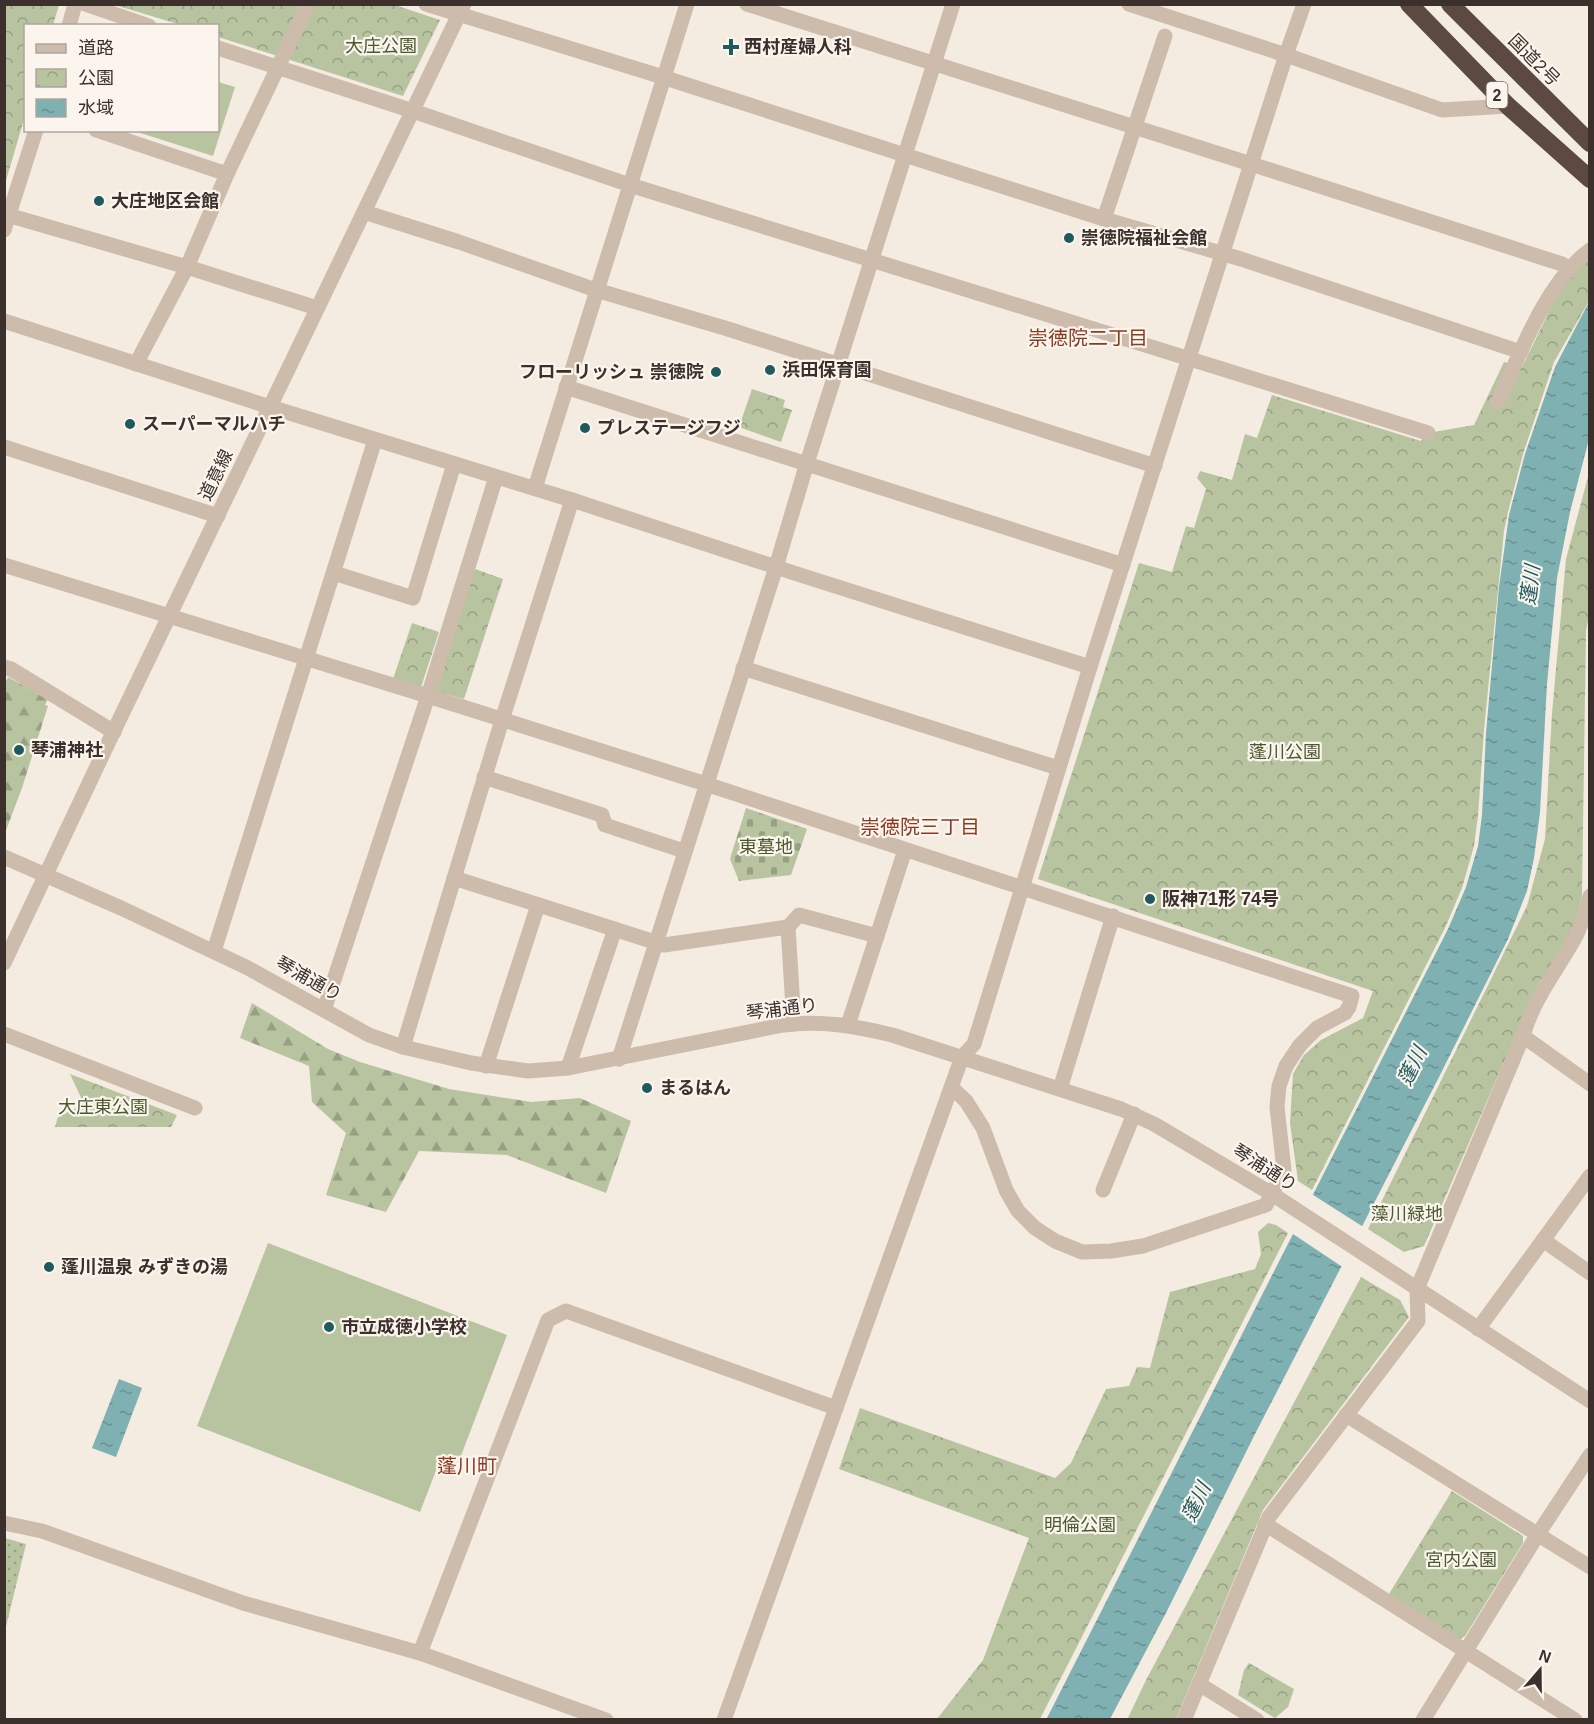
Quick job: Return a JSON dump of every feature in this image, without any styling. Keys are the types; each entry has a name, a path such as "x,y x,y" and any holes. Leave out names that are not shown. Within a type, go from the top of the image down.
{"highway":[{"name":"2","path":"1409,4 1508,106 1590,179"},
{"name":"国道2号","path":"1450,4 1590,143"}],"street":[{"path":"70,24 75,4"},
{"path":"85,4 144,24"},
{"path":"136,363 187,267 227,174 308,4"},
{"path":"426,4 461,10 665,79 1104,219 1222,254 1521,352"},
{"path":"535,488 687,4"},
{"path":"747,4 1562,264 1570,269"},
{"path":"618,1059 953,4"},
{"path":"1129,4 1286,55 1442,110 1508,106"},
{"path":"724,1719 962,1057 974,1044 1089,667 1304,4"},
{"name":"道意線","path":"4,963 461,10"},
{"path":"1104,219 1165,36"},
{"path":"219,48 630,184 1428,433"},
{"path":"35,132 6,220 187,267 317,308"},
{"path":"102,132 227,174"},
{"path":"364,212 459,242 596,291 728,329 1155,466"},
{"path":"1498,402 1552,293 1570,269 1590,250"},
{"path":"4,321 270,407 535,488 1089,667"},
{"path":"566,387 1123,565"},
{"path":"214,951 375,440"},
{"path":"4,447 218,516"},
{"path":"334,573 412,598 454,464"},
{"path":"324,1010 428,696 496,477"},
{"path":"403,1047 484,777 572,500"},
{"path":"4,565 706,784 1352,996 1345,1013 1317,1028 1300,1044 1286,1066 1279,1086 1277,1107 1284,1170 1266,1205 1143,1246 1111,1251 1082,1252 1054,1241 1035,1228 1017,1211 1006,1190 983,1128 966,1101 952,1088"},
{"path":"4,668 10,669 114,732"},
{"path":"743,668 1058,768"},
{"path":"484,777 602,815 606,825 684,851"},
{"path":"848,1025 905,850"},
{"name":"琴浦通り","path":"4,857 214,951 257,972 369,1035 403,1047 486,1066 528,1071 568,1068 794,1024 818,1022 848,1025 892,1035 1134,1114 1272,1194 1590,1401"},
{"path":"454,878 664,945 788,927 799,915 877,936"},
{"path":"1184,1719 1266,1524 1280,1501 1418,1321 1417,1289 1537,1000 1577,934 1590,896"},
{"path":"486,1066 538,905"},
{"path":"1060,1089 1113,916"},
{"path":"788,927 794,1024"},
{"path":"568,1068 615,929"},
{"path":"4,1034 195,1108"},
{"path":"1523,1036 1590,1084"},
{"path":"1103,1190 1134,1114"},
{"path":"1478,1329 1590,1176"},
{"path":"1543,1240 1590,1273"},
{"path":"420,1653 548,1320 566,1311 836,1408"},
{"path":"1346,1416 1590,1567"},
{"path":"1423,1719 1590,1455"},
{"path":"4,1523 42,1531 243,1604 420,1653 606,1719"},
{"path":"1266,1524 1575,1719"},
{"path":"1199,1684 1257,1719"}],"green space":[{"name":"大庄公園","path":"392,4 440,20 403,96 219,37 219,24 178,24 115,5"},
{"path":"4,5 59,5 53,24 24,24 24,119 5,184"},
{"path":"219,82 235,87 213,156 137,132 219,132"},
{"name":"蓬川公園","path":"1589,257 1589,301 1554,362 1523,454 1504,531 1484,730 1478,816 1474,846 1462,888 1445,928 1312,1190 1298,1181 1290,1123 1293,1074 1304,1055 1321,1040 1363,1018 1373,991 1038,879 1139,563 1172,572 1186,526 1194,528 1206,489 1197,478 1200,471 1232,480 1245,434 1257,438 1272,395 1421,441 1428,433 1474,425 1504,362 1522,367 1558,293"},
{"path":"752,389 785,400 783,407 792,410 781,442 739,427"},
{"name":"藻川緑地","path":"1589,473 1590,612 1586,630 1582,895 1574,931 1538,984 1424,1246 1404,1252 1368,1229 1527,906 1545,839 1552,713 1566,559"},
{"path":"475,569 503,579 464,699 436,691"},
{"path":"412,623 439,632 421,687 393,679"},
{"name":"琴浦神社","path":"8,677 48,699 45,705 48,706 5,833 4,685"},
{"name":"東墓地","path":"746,808 807,829 791,875 739,881 730,859"},
{"path":"252,1003 328,1049 360,1062 449,1089 531,1102 580,1098 631,1121 606,1193 507,1155 419,1151 386,1212 326,1195 346,1133 312,1102 309,1066 240,1038"},
{"name":"大庄東公園","path":"70,1074 177,1115 171,1127 55,1127 58,1117 84,1104"},
{"name":"明倫公園","path":"1268,1223 1288,1233 1040,1719 937,1719 983,1660 1029,1538 839,1469 860,1408 1055,1478 1071,1463 1106,1389 1129,1386 1137,1367 1150,1368 1170,1292 1255,1269 1261,1254 1258,1232"},
{"path":"268,1243 507,1335 459,1461 442,1455 420,1512 197,1426"},
{"path":"1361,1277 1400,1300 1409,1317 1263,1510 1176,1719 1127,1720 1146,1680"},
{"name":"宮内公園","path":"1452,1491 1523,1536 1523,1543 1465,1636 1460,1639 1389,1594"},
{"path":"4,1538 26,1544 5,1631"},
{"path":"1249,1663 1294,1689 1288,1707 1275,1718 1238,1695 1244,1670"}],"water":[{"name":"蓬川","path":"1589,302 1589,439 1570,512 1557,578 1547,684 1540,812 1527,891 1508,939 1438,1079 1110,1719 1046,1720 1448,929 1466,887 1478,846 1482,815 1486,733 1499,587 1509,515 1525,454 1555,367"},
{"path":"119,1379 142,1388 116,1457 92,1448"}],"pier":[{"path":"1310,1193 1365,1228 1344,1268 1290,1232"}],"place":[{"name":"西村産婦人科","path":"731,47"},
{"name":"大庄地区会館","path":"99,201"},
{"name":"崇徳院福祉会館","path":"1069,238"},
{"name":"浜田保育園","path":"770,370"},
{"name":"フローリッシュ 崇徳院","path":"716,372"},
{"name":"スーパーマルハチ","path":"130,424"},
{"name":"プレステージフジ","path":"585,428"},
{"name":"琴浦神社","path":"19,750"},
{"name":"阪神71形 74号","path":"1150,899"},
{"name":"まるはん","path":"647,1088"},
{"name":"蓬川温泉 みずきの湯","path":"49,1267"},
{"name":"市立成徳小学校","path":"329,1327"}],"district":[{"name":"崇徳院二丁目","path":"1088,338"},
{"name":"崇徳院三丁目","path":"920,827"},
{"name":"蓬川町","path":"467,1466"}]}
